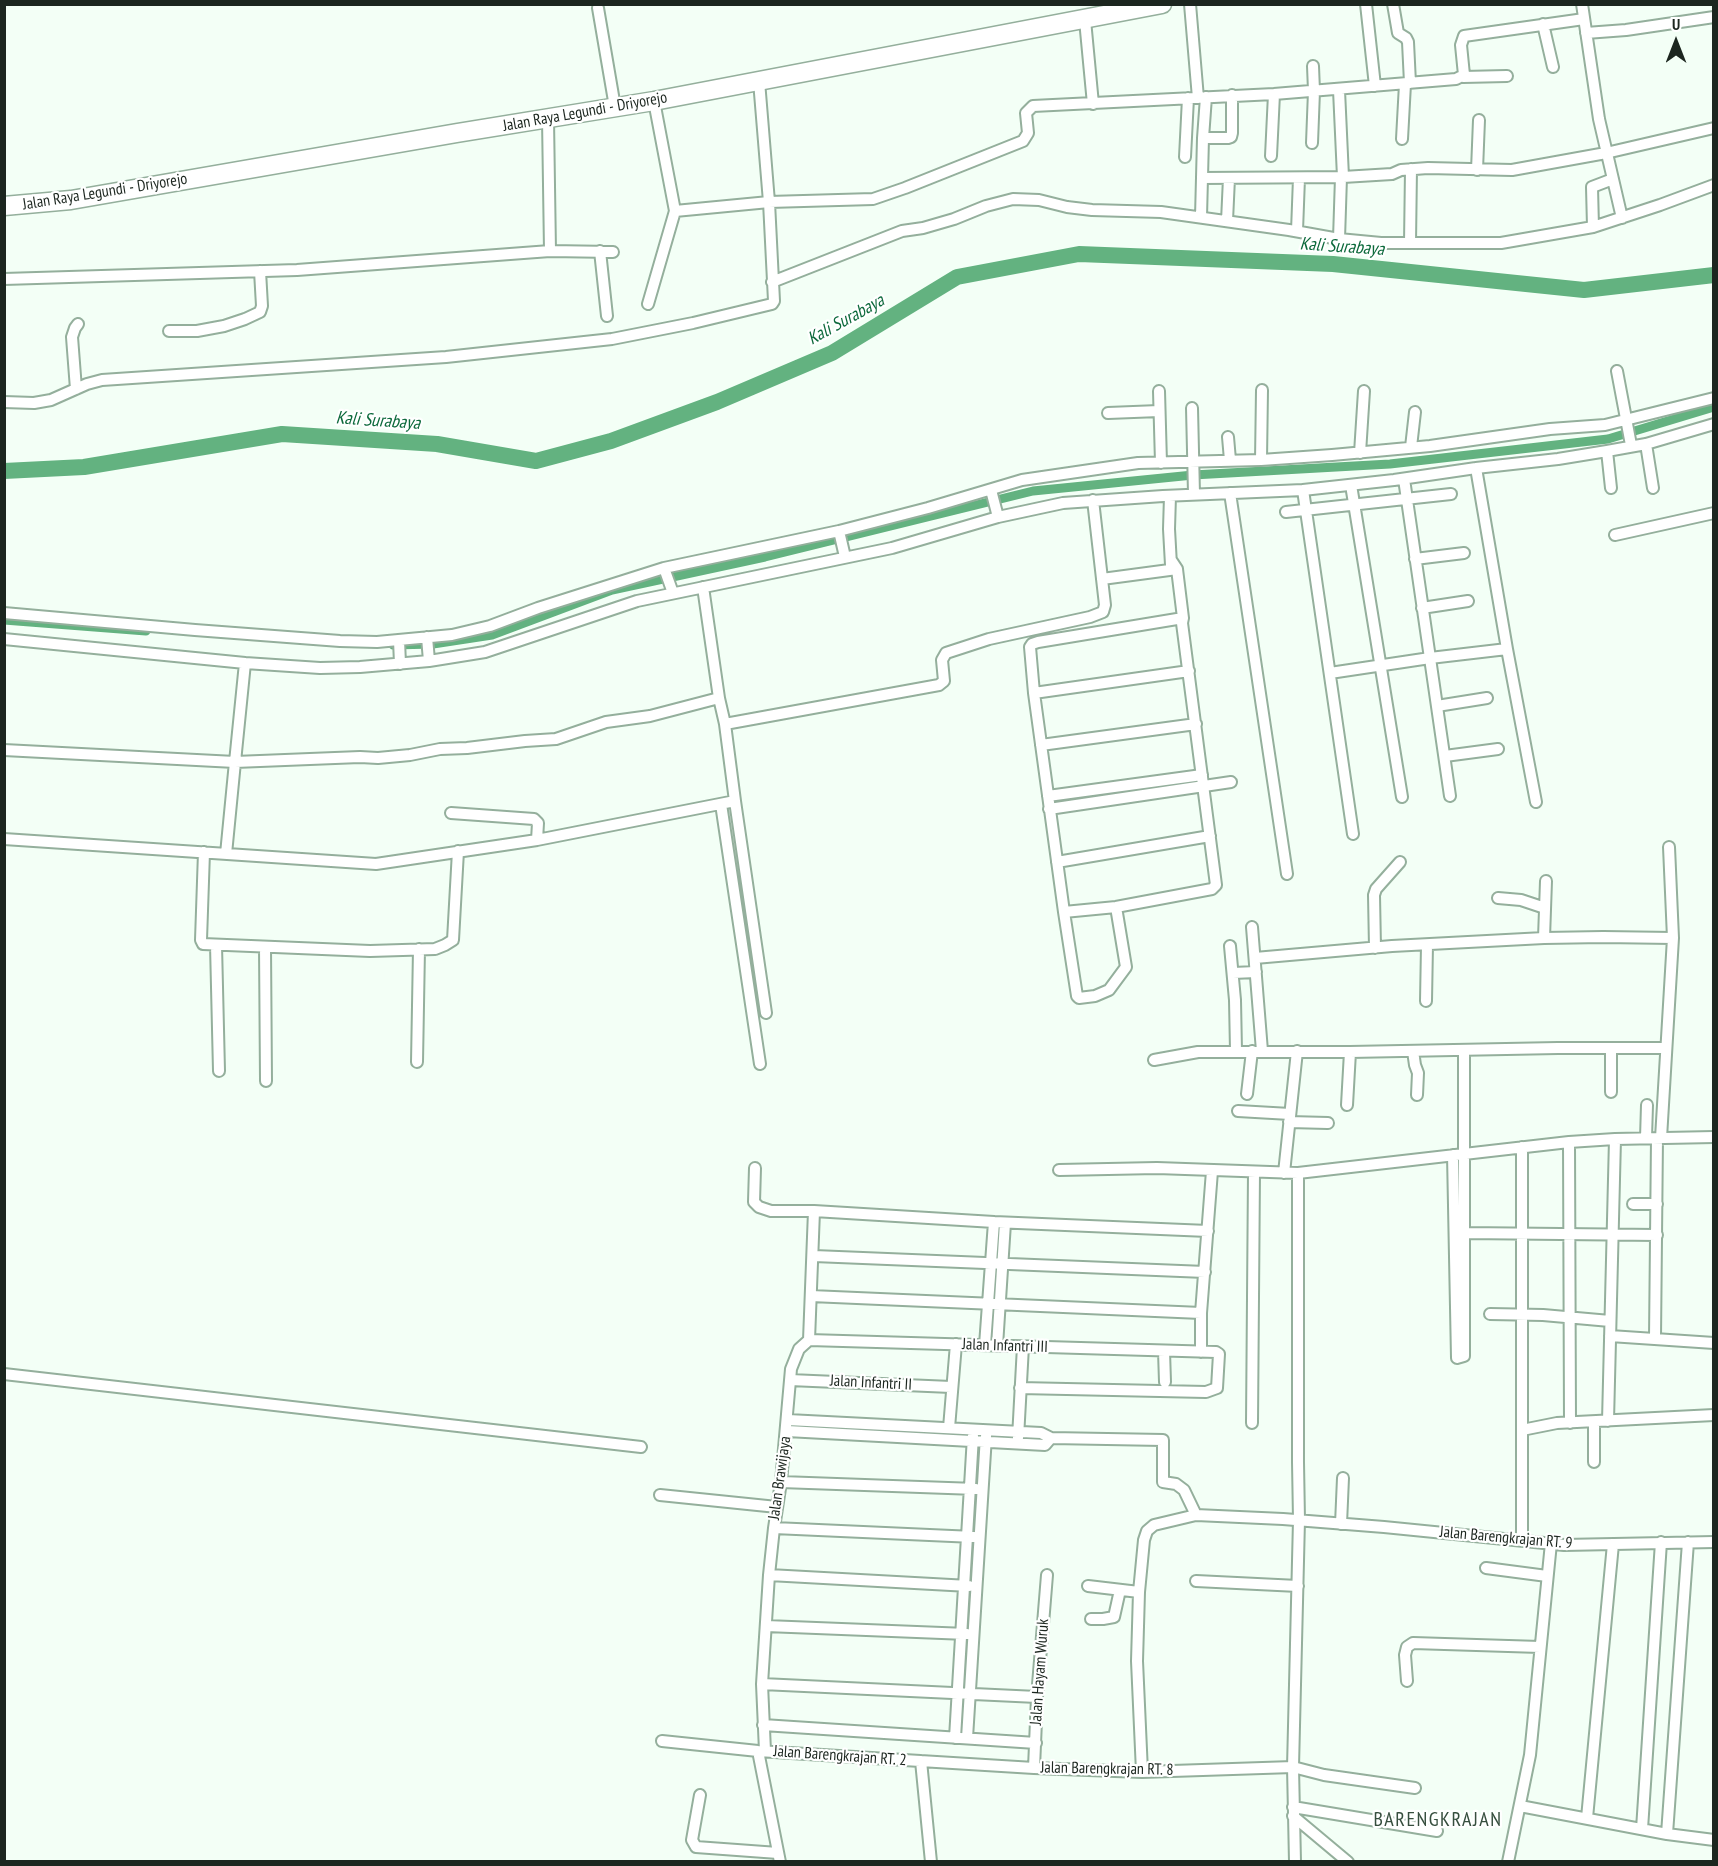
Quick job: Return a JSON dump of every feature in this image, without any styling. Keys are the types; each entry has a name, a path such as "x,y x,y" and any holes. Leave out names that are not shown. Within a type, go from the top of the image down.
{"main road":[{"name":"Jalan Raya Legundi - Driyorejo","path":"4,206 71,200 654,101 1162,4"}],"street":[{"path":"1190,4 1197,98 1203,138 1201,217"},
{"path":"1366,4 1375,86"},
{"path":"1393,4 1398,33 1408,42 1402,139"},
{"path":"1582,4 1599,119 1622,218"},
{"path":"598,9 615,107"},
{"path":"1586,33 1660,26 1713,17"},
{"path":"1463,77 1461,45 1464,36 1584,19"},
{"path":"1085,20 1092,104"},
{"path":"1543,24 1553,68"},
{"path":"1312,142 1313,66"},
{"path":"675,211 769,202 873,200 1023,141 1028,133 1026,113 1033,106 1314,92 1456,80 1463,77 1507,76"},
{"path":"4,402 34,403 51,400 102,380 446,357 612,339 772,304 774,301 769,202 759,81"},
{"path":"1339,90 1342,177 1339,240"},
{"path":"1271,156 1274,94"},
{"path":"1203,138 1231,137 1232,95"},
{"path":"1185,157 1197,98"},
{"path":"648,304 675,211 654,101"},
{"path":"548,119 550,250"},
{"path":"1478,170 1479,120"},
{"path":"1202,178 1342,177 1392,174 1401,170 1428,168 1521,169 1606,153 1713,128"},
{"path":"1410,169 1410,243"},
{"path":"1227,221 1229,178"},
{"path":"1297,231 1299,178"},
{"path":"1593,227 1592,187 1612,179"},
{"path":"772,282 902,231 923,228 986,206 1013,200 1039,200 1092,210 1161,212 1297,231 1339,240 1381,243 1501,243 1593,227 1713,185"},
{"path":"4,279 297,270 550,250 613,252"},
{"path":"600,252 607,315"},
{"path":"169,331 197,331 224,326 260,312 262,306 260,271"},
{"path":"76,389 72,337 78,324"},
{"path":"1617,371 1631,443"},
{"path":"1261,460 1262,390"},
{"path":"1159,391 1161,463"},
{"path":"1360,453 1364,391"},
{"path":"4,613 340,641 399,642 427,639 471,632 545,606 665,569 839,532 991,492 1022,480 1138,463 1261,460 1360,453 1550,429 1605,425 1627,422 1713,398"},
{"path":"1192,408 1194,462 1198,492"},
{"path":"1108,413 1160,411"},
{"path":"1411,447 1415,412"},
{"path":"4,639 245,663 320,668 400,663 485,652 671,589 703,587 844,553 892,548 997,513 1063,503 1198,492 1303,490 1404,479 1607,451 1631,443 1646,444 1713,424"},
{"path":"1228,437 1230,460"},
{"path":"1646,444 1653,488"},
{"path":"1607,451 1611,488"},
{"path":"1476,468 1536,802"},
{"path":"1404,479 1450,796"},
{"path":"1351,485 1402,797"},
{"path":"1303,490 1353,834"},
{"path":"991,492 997,513"},
{"path":"1230,493 1287,874"},
{"path":"1286,512 1451,494"},
{"path":"1064,912 1116,907 1215,887 1196,724 1173,566 1169,529 1170,496"},
{"path":"725,724 940,684 944,681 942,660 946,653 989,639 1090,617 1103,612 1105,605 1093,501"},
{"path":"1615,535 1713,513"},
{"path":"839,532 844,553"},
{"path":"1415,559 1464,553"},
{"path":"1102,579 1173,566"},
{"path":"665,569 671,589"},
{"path":"703,587 766,1013"},
{"path":"1422,608 1468,601"},
{"path":"1116,907 1126,967 1109,990 1082,999 1077,996 1064,912 1030,649 1032,644 1038,642 1181,620"},
{"path":"427,639 429,658"},
{"path":"399,642 400,663"},
{"path":"1330,674 1430,658 1508,649"},
{"path":"226,854 245,663"},
{"path":"1034,693 1188,671"},
{"path":"4,750 235,762 378,758 440,749 556,739 606,722 650,716 719,698"},
{"path":"1437,706 1486,698"},
{"path":"1041,746 1196,724"},
{"path":"1445,756 1498,749"},
{"path":"1050,809 1203,780"},
{"path":"1048,796 1203,780 1231,782"},
{"path":"4,839 203,856 226,854 376,864 458,854 735,801"},
{"path":"721,804 760,1064"},
{"path":"451,813 534,819 538,823 537,840"},
{"path":"1057,862 1210,836"},
{"path":"1655,1338 1657,1204 1655,1138 1665,1048 1673,938 1669,847"},
{"path":"203,856 201,941 203,944 369,951 440,948 454,939 458,854"},
{"path":"1375,948 1374,895 1376,889 1400,862"},
{"path":"1545,938 1546,881"},
{"path":"1498,898 1521,900 1545,908"},
{"path":"1247,1094 1257,1051 1256,972 1252,927"},
{"path":"1255,958 1545,938 1673,938"},
{"path":"216,945 219,1071"},
{"path":"1426,1001 1427,945"},
{"path":"1230,946 1236,1051"},
{"path":"265,947 266,1081"},
{"path":"417,1062 418,949"},
{"path":"1233,973 1256,972"},
{"path":"1611,1048 1611,1092"},
{"path":"1154,1060 1185,1053 1236,1051 1665,1048"},
{"path":"1453,1155 1460,1258 1464,1356 1457,1358 1460,1258 1465,1233 1464,1050"},
{"path":"1284,1173 1296,1051"},
{"path":"1413,1051 1414,1065 1418,1073 1417,1095"},
{"path":"1347,1105 1350,1052"},
{"path":"1647,1104 1655,1138"},
{"path":"1238,1111 1328,1122"},
{"path":"1059,1170 1157,1168 1298,1173 1569,1142 1713,1137"},
{"path":"1608,1421 1615,1139"},
{"path":"1569,1142 1570,1423"},
{"path":"1522,1147 1522,1540"},
{"path":"755,1168 753,1193 756,1205 771,1210 999,1223 1208,1231"},
{"path":"1020,1388 1206,1392 1217,1388 1219,1354 1200,1352 1212,1171"},
{"path":"1252,1423 1254,1172"},
{"path":"1295,1862 1293,1767 1299,1520 1298,1173"},
{"path":"1633,1204 1657,1204"},
{"path":"809,1340 814,1211"},
{"path":"997,1346 994,1305 999,1223"},
{"path":"1465,1233 1657,1235"},
{"path":"813,1256 1205,1272"},
{"path":"811,1296 1201,1313"},
{"path":"985,1345 994,1305"},
{"path":"1490,1314 1522,1314 1610,1321"},
{"path":"1610,1335 1713,1343"},
{"name":"Jalan Infantri III","path":"809,1340 1200,1352"},
{"name":"Jalan Brawijaya","path":"761,1751 762,1684 769,1575 781,1482 790,1380 794,1358 799,1349 809,1340"},
{"path":"949,1428 956,1344"},
{"path":"1018,1444 1023,1346"},
{"path":"1164,1351 1165,1382"},
{"path":"4,1374 641,1447"},
{"name":"Jalan Infantri II","path":"790,1380 951,1387"},
{"path":"1522,1430 1548,1424 1713,1415"},
{"path":"1594,1422 1594,1462"},
{"path":"787,1426 949,1428 1041,1433 1051,1438 1163,1440 1163,1482 1176,1484 1184,1490 1196,1515"},
{"path":"787,1426 1018,1444 1045,1445 1051,1438"},
{"path":"955,1738 974,1429"},
{"path":"967,1738 986,1430"},
{"path":"1341,1524 1343,1478"},
{"path":"781,1482 982,1489"},
{"path":"660,1495 777,1507"},
{"name":"Jalan Barengkrajan RT. 9","path":"1139,1592 1147,1531 1154,1525 1196,1515 1299,1520 1564,1545 1713,1542"},
{"path":"774,1528 980,1538"},
{"path":"1642,1829 1661,1542"},
{"path":"1667,1834 1688,1542"},
{"path":"1508,1862 1530,1755 1551,1543"},
{"path":"1587,1818 1613,1544"},
{"path":"1486,1568 1547,1576"},
{"path":"769,1575 976,1586"},
{"name":"Jalan Hayam Wuruk","path":"1034,1768 1047,1575"},
{"path":"1196,1581 1298,1586"},
{"path":"1088,1586 1139,1592 1137,1661 1142,1772"},
{"path":"1091,1618 1114,1617 1120,1590"},
{"path":"766,1626 973,1634"},
{"path":"1407,1681 1405,1655 1407,1647 1413,1643 1540,1647"},
{"path":"762,1684 1037,1697"},
{"path":"763,1725 1036,1743"},
{"name":"Jalan Barengkrajan RT. 2","path":"662,1741 761,1751 921,1761"},
{"name":"Jalan Barengkrajan RT. 2","path":"761,1751 779,1857"},
{"path":"921,1761 931,1862"},
{"name":"Jalan Barengkrajan RT. 8","path":"921,1761 1142,1772 1293,1767 1324,1776 1414,1788"},
{"path":"700,1795 692,1840 696,1847 779,1857"},
{"path":"1520,1806 1667,1834 1713,1840"},
{"path":"1293,1812 1437,1831"},
{"path":"1293,1812 1348,1862"}],"waterway":[{"name":"Kali Surabaya","path":"4,471 84,467 282,434 437,444 536,461 611,441 717,402 832,353 957,277 1079,254 1333,264 1584,290 1714,275"},
{"path":"393,645 433,644 492,635 612,590 765,557 1033,491 1193,475 1390,464 1608,439 1714,407"},
{"path":"4,620 146,631"}],"district":[{"name":"BARENGKRAJAN","path":"1438,1820"}]}
